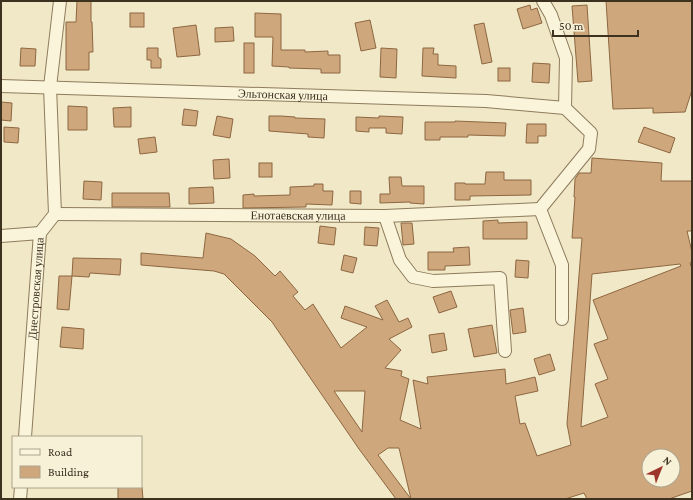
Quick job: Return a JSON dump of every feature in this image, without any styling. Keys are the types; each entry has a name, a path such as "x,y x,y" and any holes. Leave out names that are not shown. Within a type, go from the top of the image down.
{"street":[{"path":"55,214 50,88 60,1"},
{"path":"543,1 551,15 566,58 565,108 591,133 589,149 540,209 562,265 562,319"},
{"name":"Эльтонская улица","path":"1,86 486,101 565,108"},
{"name":"Енотаевская улица","path":"55,214 385,216 540,209"},
{"name":"Днестровская улица","path":"25,436 40,234 55,214"},
{"path":"385,216 400,260 413,277 433,281 500,278 505,351"},
{"path":"1,236 40,234"},
{"path":"20,499 21,488"}],"building":[{"path":"77,1 91,1 93,52 89,52 89,70 66,70 66,22 76,22"},
{"path":"606,1 692,1 692,90 685,112 653,113 653,108 613,109"},
{"path":"530,5 531,10 537,8 542,23 523,29 517,9"},
{"path":"587,5 592,81 578,82 572,6"},
{"path":"130,13 144,13 144,27 130,27"},
{"path":"255,13 281,14 281,50 305,50 305,52 328,51 328,55 340,55 340,73 321,73 321,69 272,66 273,37 255,37"},
{"path":"370,20 376,48 361,51 355,23"},
{"path":"484,23 492,62 482,64 474,25"},
{"path":"196,25 200,55 177,57 173,28"},
{"path":"233,27 234,41 215,42 215,28"},
{"path":"244,43 254,43 254,73 244,73"},
{"path":"21,48 36,49 35,66 20,66"},
{"path":"147,48 158,48 158,57 161,59 161,68 151,68 151,60 147,60"},
{"path":"381,48 397,49 396,78 380,77"},
{"path":"423,48 434,48 433,54 438,54 438,65 456,66 456,78 422,76"},
{"path":"533,63 550,64 549,83 532,82"},
{"path":"498,68 510,68 510,81 498,81"},
{"path":"1,102 12,103 11,121 1,120"},
{"path":"68,106 87,107 87,130 68,130"},
{"path":"131,107 131,127 114,127 113,108"},
{"path":"184,109 198,111 196,126 182,125"},
{"path":"217,116 233,119 230,138 213,135"},
{"path":"269,116 325,119 324,138 308,137 308,134 269,131"},
{"path":"379,116 403,117 402,134 386,133 386,128 369,128 369,132 356,131 356,117 379,118"},
{"path":"455,121 506,123 505,136 468,135 468,137 440,137 440,140 425,140 425,122"},
{"path":"527,124 546,124 546,136 538,136 538,143 526,143"},
{"path":"4,127 19,128 18,143 4,142"},
{"path":"644,127 675,138 670,153 638,142"},
{"path":"155,137 157,152 140,154 138,139"},
{"path":"592,158 662,163 661,181 692,181 692,231 687,231 692,252 692,261 690,263 692,269 692,491 669,499 587,499 584,493 565,499 411,499 396,499 359,449 272,322 224,274 214,271 141,265 141,253 203,258 206,233 231,239 255,256 275,276 280,271 298,292 293,296 305,310 313,304 341,348 367,327 341,318 345,306 383,320 375,306 387,300 399,322 408,318 412,327 389,339 401,350 385,368 402,371 401,376 409,379 400,420 421,429 413,380 428,384 427,377 505,369 506,384 535,377 538,391 515,396 520,424 525,423 537,456 571,445 567,424 582,238 572,238 575,179 579,173 591,173","holes":["680,264 681,266 593,300 608,339 594,344 608,379 595,384 608,417 581,427 592,274","334,391 365,391 362,432","388,448 399,448 411,499 378,455"]},
{"path":"229,159 230,178 214,179 213,160"},
{"path":"259,163 272,163 272,177 259,177"},
{"path":"486,172 504,172 504,180 531,180 531,195 470,196 470,200 455,200 455,183 485,184"},
{"path":"389,177 401,177 402,186 424,186 424,204 410,202 380,203 380,194 390,194"},
{"path":"84,181 102,182 101,200 83,199"},
{"path":"314,184 323,184 323,191 333,191 332,205 306,204 306,207 243,208 243,195 290,195 290,187 314,186"},
{"path":"213,187 214,203 189,204 189,188"},
{"path":"350,191 361,191 361,204 350,203"},
{"path":"112,193 169,193 170,207 112,207"},
{"path":"498,220 498,223 527,222 527,239 483,239 483,221"},
{"path":"401,223 412,223 414,244 403,245"},
{"path":"320,226 336,228 334,245 318,243"},
{"path":"365,227 379,228 377,246 364,245"},
{"path":"469,247 470,265 445,266 445,270 428,270 428,252 454,252 453,248"},
{"path":"344,255 357,258 353,273 341,270"},
{"path":"73,258 121,259 120,275 90,273 89,277 72,276"},
{"path":"516,260 529,261 528,278 515,277"},
{"path":"59,276 72,276 69,310 57,309"},
{"path":"451,291 457,307 439,313 433,297"},
{"path":"523,308 526,332 513,334 510,310"},
{"path":"492,325 497,353 474,357 468,329"},
{"path":"62,327 84,329 83,349 60,347"},
{"path":"444,333 447,350 432,353 429,335"},
{"path":"550,354 555,370 539,375 534,359"},
{"path":"142,487 143,499 118,499 118,488"}]}
